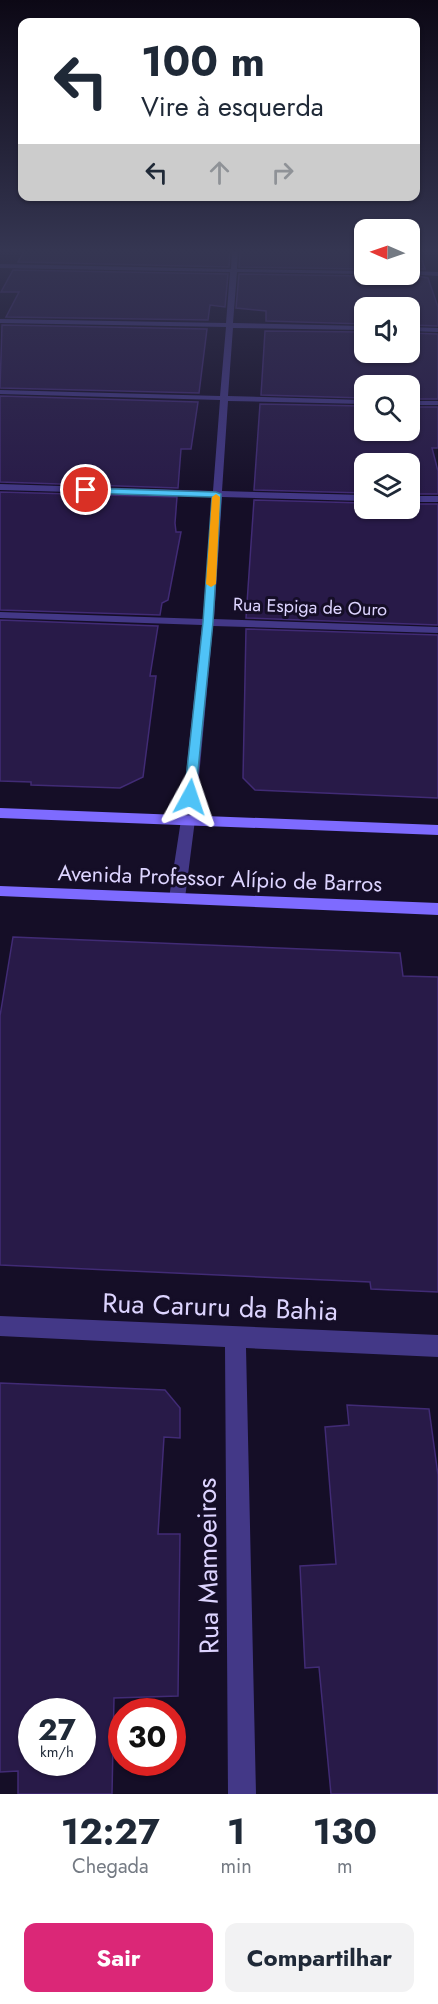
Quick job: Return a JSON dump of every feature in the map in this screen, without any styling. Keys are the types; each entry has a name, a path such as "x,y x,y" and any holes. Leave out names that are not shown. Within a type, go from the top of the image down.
{"street":[{"path":"177,898 188,820 208,622 229,335"},
{"path":"0,392 354,402"},
{"path":"420,403 438,403"},
{"path":"0,487 354,498"},
{"path":"420,499 438,499"},
{"name":"Rua Espiga de Ouro","path":"0,615 438,630"},
{"path":"0,813 438,830"},
{"name":"Avenida Professor Alípio de Barros","path":"0,891 438,909"},
{"name":"Rua Caruru da Bahia","path":"0,1326 438,1346"},
{"name":"Rua Mamoeiros","path":"235,1336 242,1794"}],"building":[{"path":"2,335 206,335 199,393 0,388"},
{"path":"265,335 354,335 354,363 420,363 420,335 438,335 438,399 420,399 420,375 354,375 354,398 261,395"},
{"path":"0,396 198,402 191,449 181,449 178,488 0,482"},
{"path":"260,404 354,406 354,441 420,441 420,407 438,407 438,448 432,448 438,471 438,494 420,494 420,453 354,453 354,493 254,490"},
{"path":"0,492 177,497 176,532 181,532 168,600 162,603 160,615 0,610"},
{"path":"254,500 354,503 354,519 420,519 420,504 438,504 438,625 246,618"},
{"path":"0,620 158,626 150,676 156,676 143,777 120,788 31,785 31,782 0,781"},
{"path":"246,629 438,635 438,798 255,790 243,778"},
{"path":"13,937 400,953 403,976 438,977 438,1292 371,1289 370,1282 0,1265 0,1016"},
{"path":"0,1383 165,1390 180,1408 180,1438 164,1437 158,1534 180,1534 178,1696 108,1698 108,1776 112,1776 112,1794 18,1794 18,1776 96,1776 96,1698 18,1698 18,1771 0,1772"},
{"path":"347,1405 429,1409 438,1475 438,1794 331,1794 319,1667 305,1668 300,1566 336,1564 325,1427 349,1425"}],"slow traffic":[{"path":"211,584 216,497"}],"route":[{"path":"86,490 216,494 208,622 190,797"}]}
